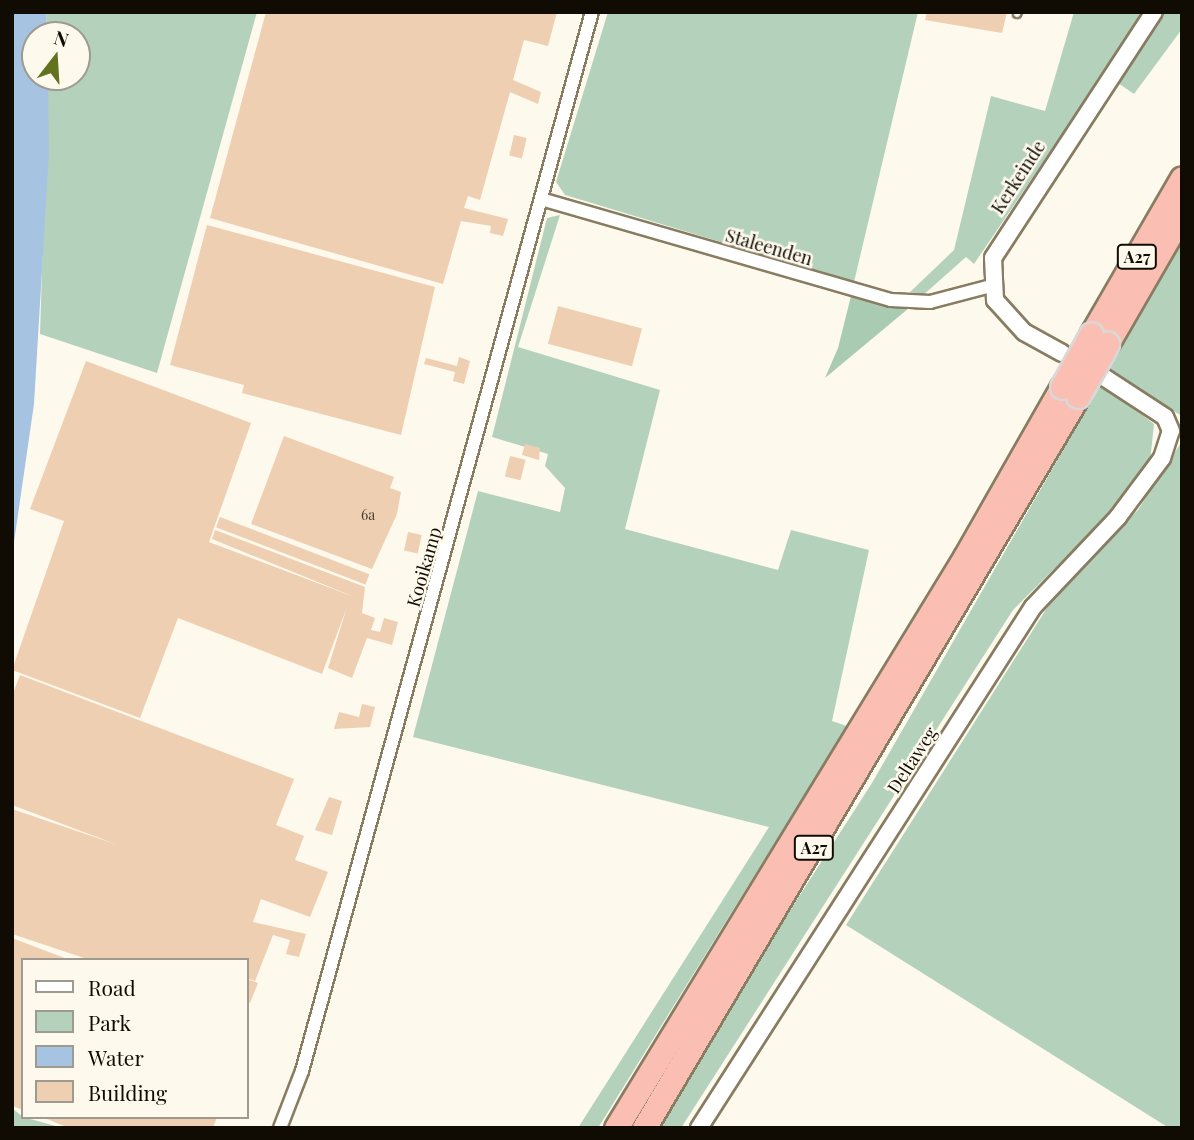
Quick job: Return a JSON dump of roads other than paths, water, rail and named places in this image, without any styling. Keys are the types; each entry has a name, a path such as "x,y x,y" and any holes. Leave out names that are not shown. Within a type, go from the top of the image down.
{"highway":[{"name":"A27","path":"645,1128 1070,392 1182,178"},
{"name":"A27","path":"1099,340 1182,214"},
{"name":"A27","path":"616,1128 965,557 1070,392"}],"street":[{"name":"Kooikamp","path":"280,1128 309,1044 592,12"},
{"name":"Kerkeinde","path":"991,286 993,258 1008,228 1154,12"},
{"name":"Staleenden","path":"541,199 891,300 930,302 991,286"},
{"path":"991,286 1010,321 1062,353"},
{"path":"1102,376 1157,409 1176,426"},
{"name":"Deltaweg","path":"699,1128 1033,607 1138,492 1162,458 1176,426"}],"water":[{"path":"12,12 46,12 46,21 21,21 21,91 48,91 49,153 34,404 12,556"}]}
